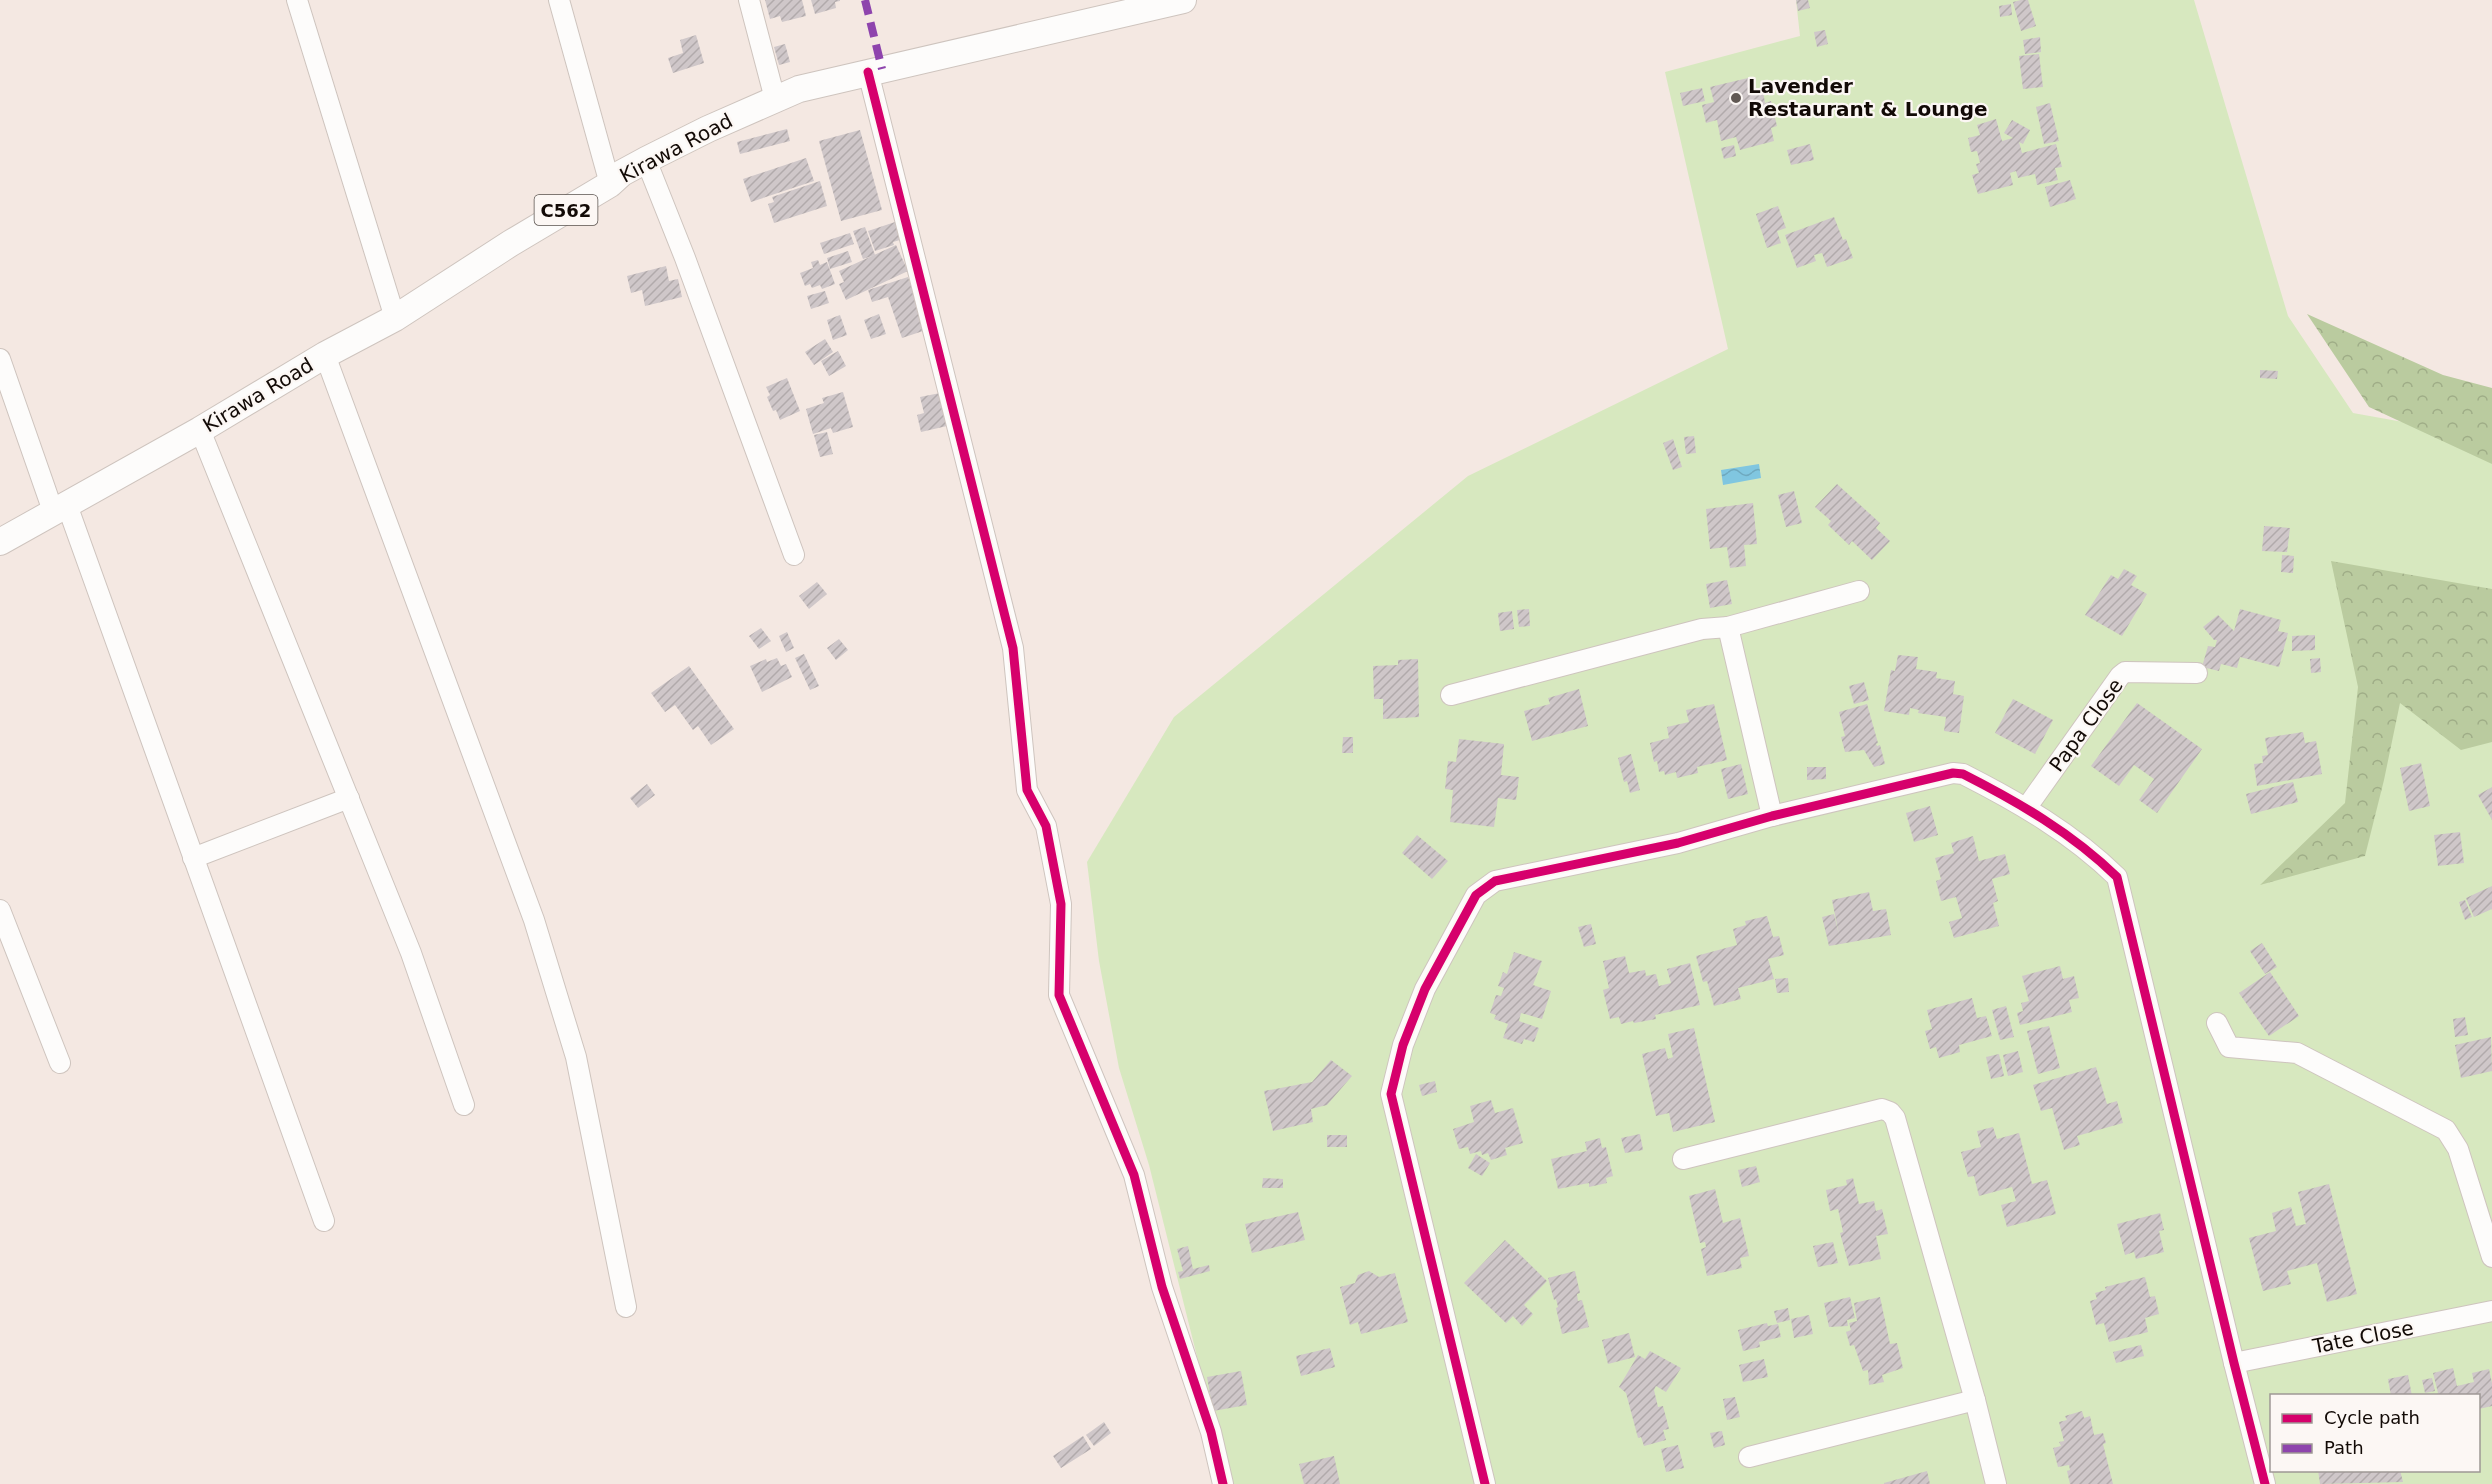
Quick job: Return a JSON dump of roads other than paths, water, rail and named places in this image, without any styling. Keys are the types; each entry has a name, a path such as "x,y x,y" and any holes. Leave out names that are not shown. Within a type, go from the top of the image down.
{"main road":[{"name":"Kirawa Road","path":"0,542 200,430 325,355 395,318 511,243 610,184 622,173 775,99 799,89 868,72 1183,0"}],"street":[{"path":"297,0 395,318"},
{"path":"560,0 610,184"},
{"path":"749,0 775,99"},
{"path":"868,72 1013,648 1027,790 1046,826 1062,904 1059,995 1134,1175 1162,1287 1210,1432 1223,1484"},
{"path":"646,160 685,258 794,555"},
{"path":"325,355 534,920 576,1058 626,1307"},
{"path":"0,359 60,509 193,858 324,1221"},
{"path":"200,430 411,953 464,1105"},
{"path":"1451,695 1702,629 1728,627 1859,591"},
{"path":"1728,627 1772,816"},
{"name":"Papa Close","path":"2026,807 2125,672 2197,673"},
{"path":"1485,1484 1391,1094 1403,1046 1425,989 1476,896 1495,881 1678,843 1772,816 1953,773 1963,774 2026,807 2099,860 2116,877 2265,1484"},
{"path":"193,858 349,798"},
{"path":"0,910 60,1063"},
{"path":"2217,1023 2229,1047 2297,1053 2446,1130 2458,1149 2492,1257"},
{"path":"1683,1159 1882,1110 1890,1112 1894,1118 1975,1400 1996,1484"},
{"name":"Tate Close","path":"2234,1363 2492,1311"},
{"path":"1749,1457 1975,1400"}],"water":[{"path":"1759,464 1761,478 1723,485 1721,470"}],"place":[{"name":"Lavender Restaurant & Lounge","path":"1736,98"}]}
